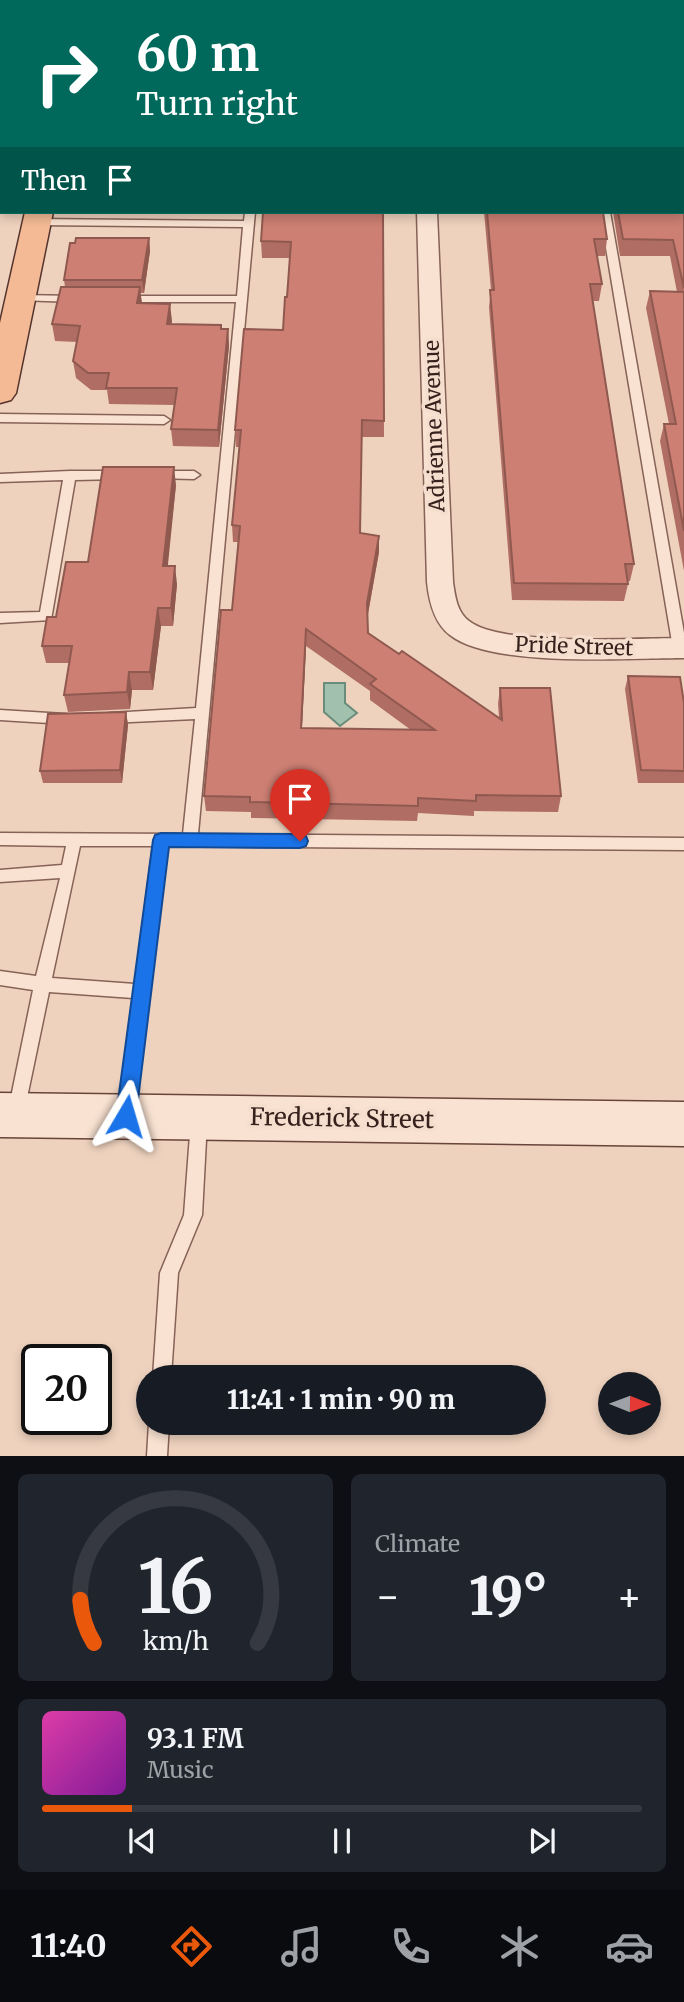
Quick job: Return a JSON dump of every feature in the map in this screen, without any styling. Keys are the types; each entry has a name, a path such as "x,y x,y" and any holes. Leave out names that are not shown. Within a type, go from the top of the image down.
{"main road":[{"path":"0,393 38,217"},
{"name":"Frederick Street","path":"8,1115 684,1124"}],"street":[{"name":"Adrienne Avenue","path":"427,214 440,582 448,615 465,633"},
{"name":"Pride Street","path":"465,633 482,640 514,645 682,648"}],"lane":[{"path":"605,214 682,648"},
{"path":"38,217 250,218 190,840"},
{"path":"21,298 90,299"},
{"path":"118,299 242,299"},
{"path":"0,418 164,420"},
{"path":"0,618 46,617 70,475"},
{"path":"0,478 194,475"},
{"path":"0,715 93,719 202,713"},
{"path":"0,839 684,844"},
{"path":"8,1115 43,984 74,839"},
{"path":"126,1116 161,840"},
{"path":"0,876 69,871"},
{"path":"0,978 142,992"},
{"path":"163,1365 169,1273 193,1215 199,1116"},
{"path":"157,1456 158,1435"}],"shaded area":[{"path":"324,683 345,683 345,703 357,713 340,726 324,712"}],"building":[{"path":"263,214 383,214 384,421 362,420 360,533 379,536 367,603 368,633 399,654 402,651 502,720 500,688 550,688 561,796 476,795 476,801 418,798 418,806 250,802 250,797 204,796 221,610 232,610 240,526 232,525 241,430 235,430 244,329 283,330 291,242 261,241","holes":["306,629 376,679 370,684 435,730 301,728"]},
{"path":"487,214 603,214 607,239 594,239 602,284 590,284 634,564 625,564 628,584 514,583 490,290 494,290"},
{"path":"618,214 684,214 684,288 673,240 623,239"},
{"path":"76,238 149,238 142,280 64,280 70,243 75,243"},
{"path":"61,287 140,287 137,303 170,304 167,324 221,325 221,329 228,329 218,430 171,429 177,388 106,388 109,373 88,373 73,361 80,326 52,324"},
{"path":"650,291 684,292 684,531 664,424 676,424"},
{"path":"103,467 174,467 163,566 175,566 171,608 158,608 150,672 129,672 127,692 64,695 72,646 42,646 47,617 56,617 66,562 88,562"},
{"path":"628,676 680,677 684,703 684,771 641,770"},
{"path":"126,712 120,770 40,771 48,714"}],"route":[{"path":"126,1116 161,840 300,841"}]}
